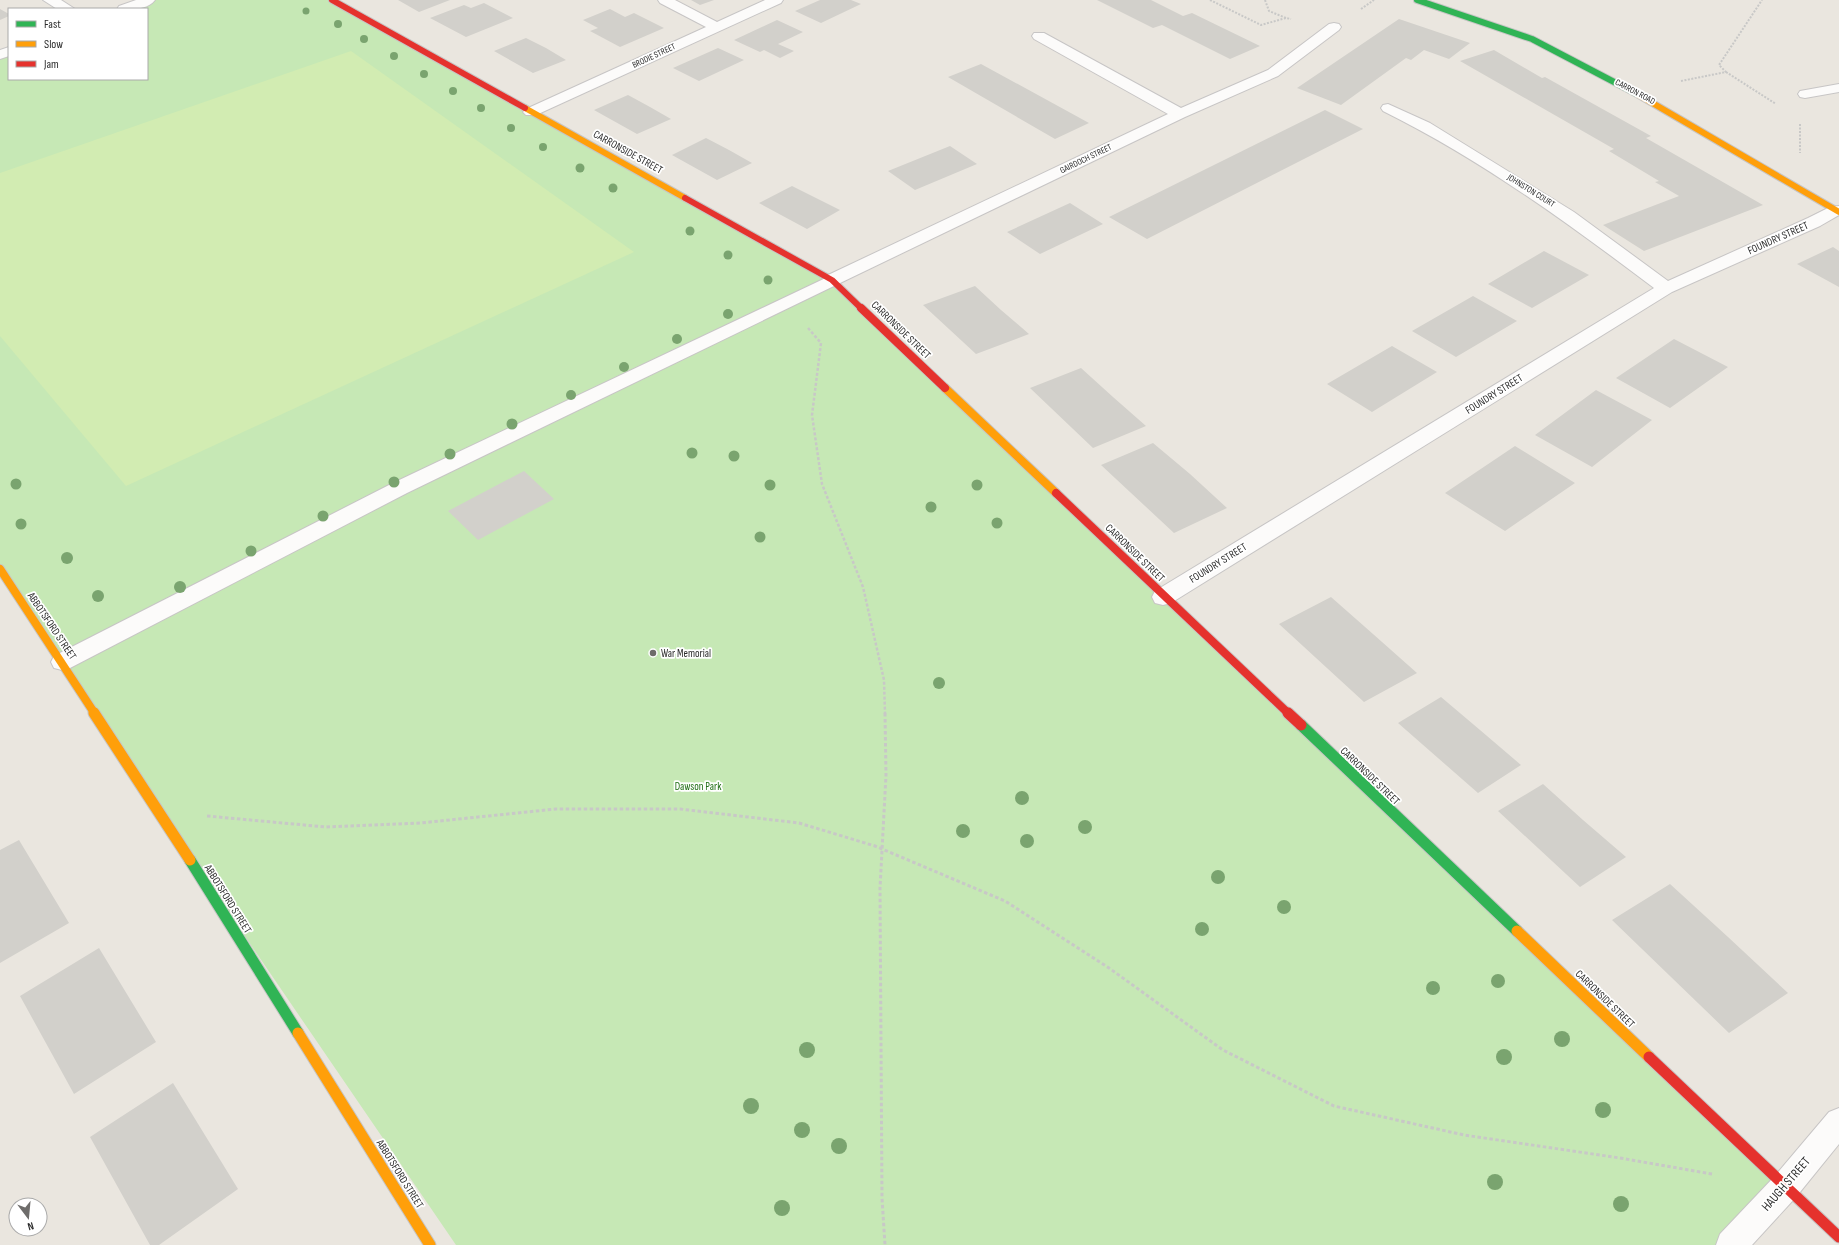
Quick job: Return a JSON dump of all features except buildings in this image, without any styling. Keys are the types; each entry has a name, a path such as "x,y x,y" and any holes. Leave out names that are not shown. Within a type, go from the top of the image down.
{"street":[{"path":"50,0 66,8"},
{"path":"127,8 148,0"},
{"name":"CARRONSIDE STREET","path":"332,0 832,280 1839,1237"},
{"path":"665,0 716,27"},
{"name":"BRODIE STREET","path":"531,112 776,0"},
{"name":"CARRON ROAD","path":"1417,0 1532,39 1633,92 1838,211"},
{"name":"GAIRDOCH STREET","path":"62,662 400,488 1180,114 1273,73 1334,27"},
{"path":"1039,36 1180,114"},
{"path":"1805,94 1839,88"},
{"name":"JOHNSTON COURT","path":"1388,108 1425,126 1568,215 1666,288"},
{"name":"FOUNDRY STREET","path":"1163,596 1666,288 1838,211"},
{"name":"ABBOTSFORD STREET","path":"0,569 164,818 430,1245"},
{"name":"HAUGH STREET","path":"1731,1245 1785,1187 1839,1122"}],"path":[{"path":"1265,0 1270,11 1286,18"},
{"path":"1762,0 1718,65 1726,72 1778,105"},
{"path":"1633,92 1726,72"},
{"path":"1800,120 1800,157"},
{"path":"782,305 796,314 821,343 812,415 822,484 863,587 884,680 886,775 880,888 880,1031 884,1245"},
{"path":"164,818 206,816 326,827 420,823 556,809 680,809 799,823 882,849 1006,901 1109,968 1223,1050 1334,1106 1464,1135 1620,1158 1714,1174"}],"green space":[{"name":"Dawson Park","path":"148,0 332,0 832,280 1785,1187 1731,1245 456,1245 164,818 0,569 0,55 8,51 8,80 148,80 148,8 127,8"},
{"path":"351,51 634,252 126,486 0,336 0,173"}],"traffic: fast":[{"path":"1417,0 1532,39 1637,94"},
{"path":"1301,725 1517,931"},
{"path":"190,860 298,1033"}],"traffic: slow":[{"path":"1637,94 1839,212"},
{"path":"525,108 685,198"},
{"path":"945,388 1056,493"},
{"path":"0,569 190,860"},
{"path":"1517,931 1649,1057"},
{"path":"298,1033 430,1245"}],"traffic: jam":[{"path":"332,0 525,108"},
{"path":"685,198 832,280 945,388"},
{"path":"1056,493 1301,725"},
{"path":"1649,1057 1839,1237"}],"place":[{"name":"War Memorial","path":"653,653"}]}
